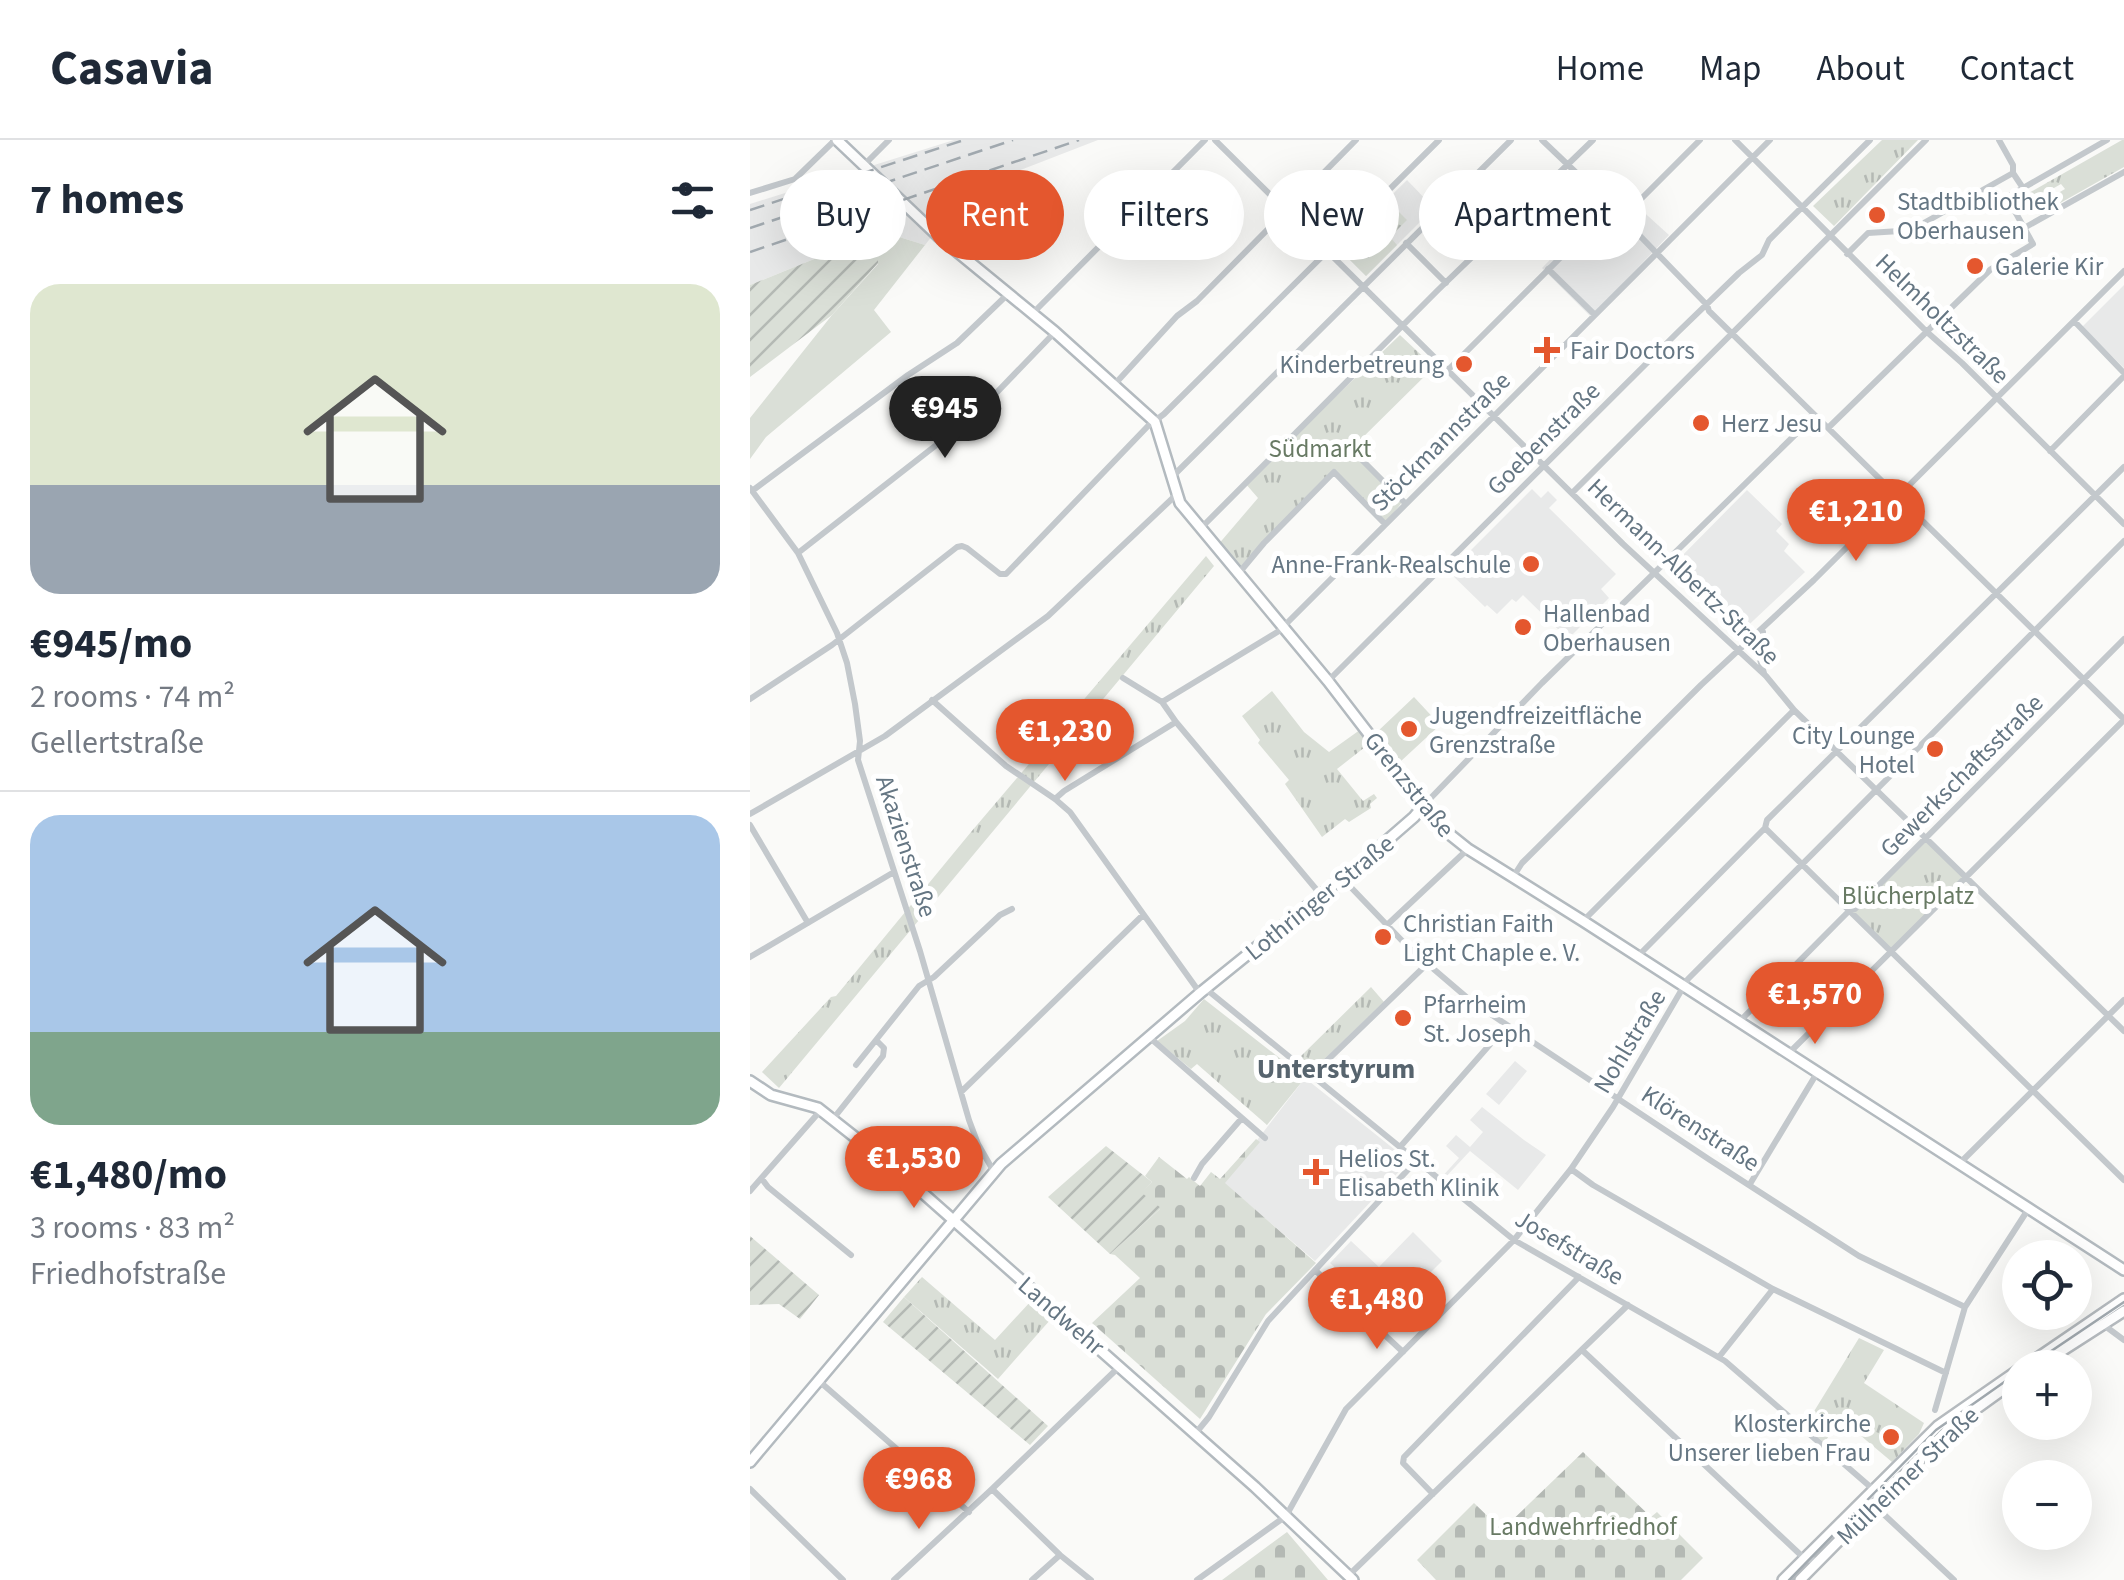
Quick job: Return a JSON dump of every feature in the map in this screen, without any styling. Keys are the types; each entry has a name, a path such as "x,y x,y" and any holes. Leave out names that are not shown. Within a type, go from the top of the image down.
{"street":[{"path":"750,193 795,179 836,140 938,236 1055,332 1155,422"},
{"path":"863,166 889,140"},
{"path":"1032,313 1206,140"},
{"name":"Hermann-Albertz-Straße","path":"1216,140 1264,188"},
{"path":"1326,170 1356,140"},
{"path":"1399,180 1439,140"},
{"path":"1172,478 1511,140"},
{"path":"1542,140 1572,170"},
{"path":"1201,528 1593,140"},
{"path":"1646,195 1700,140"},
{"name":"Helmholtzstraße","path":"1735,140 2124,524"},
{"name":"Stöckmannstraße","path":"1162,702 1275,634 1770,140"},
{"name":"Goebenstraße","path":"1328,681 1707,304 1762,255 1770,240 1870,140"},
{"path":"1572,493 1926,140"},
{"path":"1999,140 2023,188"},
{"path":"1828,428 1991,269 2033,244 2006,197 2107,140"},
{"path":"2024,228 2124,172"},
{"path":"1847,254 1868,233 1900,231 1922,224 2013,173"},
{"path":"1114,384 1177,316 1264,233"},
{"path":"1646,242 1732,334 2124,719 1789,1053"},
{"path":"1406,243 1446,283"},
{"path":"750,699 838,641 962,546 1000,574 1006,574 1148,426 1320,260"},
{"name":"Hermann-Albertz-Straße","path":"1336,260 1654,573 1766,676 1794,710 2124,1031"},
{"path":"1448,370 1557,260"},
{"path":"1548,269 1595,315"},
{"path":"1513,876 1700,684 1766,626 2124,271"},
{"path":"751,489 957,343 1008,294"},
{"path":"2050,451 2124,375 2074,321"},
{"path":"798,553 976,414 1055,332"},
{"name":"Lothringer Straße","path":"750,1462 1012,1152 1393,836 1814,414"},
{"name":"Grenzstraße","path":"1155,422 1176,495 1443,829 1468,849 2124,1270"},
{"path":"1353,451 1406,504"},
{"path":"1638,956 1764,828 1767,820 2124,467"},
{"path":"1239,573 1334,472 1385,524"},
{"name":"Akazienstraße","path":"751,489 798,553 847,663 860,742 858,760 972,1130 994,1172"},
{"path":"750,814 886,736 1053,612 1176,495"},
{"name":"Nohlstraße","path":"1197,1580 1286,1516 1343,1413 1514,1240 1571,1169 1688,979 2124,541"},
{"path":"1766,626 1758,653 1766,676"},
{"name":"Gewerkschaftsstraße","path":"1740,1021 2124,639"},
{"path":"1123,678 1162,702 1320,896"},
{"name":"Josefstraße","path":"932,700 1006,766 1064,806 1142,915 1203,991 1514,1240 1719,1358 1874,1490"},
{"path":"1583,921 1794,710"},
{"path":"1055,799 1176,722"},
{"path":"750,825 808,923"},
{"path":"1764,828 2124,1180"},
{"path":"1387,926 1468,849"},
{"path":"750,957 894,872"},
{"name":"Klörenstraße","path":"1342,878 1462,995 1741,1181 1866,1259 1966,1308"},
{"path":"856,1065 919,986 1000,915 1012,909"},
{"path":"961,1092 1142,915"},
{"path":"1311,1076 1427,964"},
{"path":"1960,1164 2124,1000"},
{"path":"1400,1147 1507,1024"},
{"path":"1149,1037 1265,1138"},
{"path":"832,1120 882,1056 884,1048 876,1040"},
{"path":"1750,1184 1818,1072"},
{"name":"Landwehr","path":"750,1081 771,1095 821,1110 955,1220 1351,1578"},
{"path":"750,1191 821,1110"},
{"path":"1194,1178 1242,1118"},
{"path":"1196,1434 1264,1327 1416,1161"},
{"path":"1571,1169 1773,1289 1946,1373"},
{"path":"762,1179 851,1255"},
{"path":"1935,1410 1966,1308 2030,1208"},
{"path":"1315,1270 1403,1352"},
{"path":"1433,1494 1403,1463 1404,1456 1579,1277"},
{"path":"1719,1358 1773,1289"},
{"name":"Mülheimer Straße","path":"2061,1350 2124,1299"},
{"path":"1351,1578 1628,1305"},
{"name":"Mülheimer Straße","path":"2052,1350 2124,1312"},
{"path":"2099,1322 2124,1340"},
{"path":"1582,1350 1805,1558 1818,1561"},
{"path":"894,1580 1120,1366"},
{"path":"819,1380 969,1512"},
{"name":"Mülheimer Straße","path":"1784,1580 1938,1426 2002,1381"},
{"name":"Mülheimer Straße","path":"1800,1580 1952,1426 2002,1390"},
{"path":"750,1489 843,1580"},
{"path":"992,1490 1091,1580"},
{"path":"1874,1490 1874,1505 1954,1580"},
{"path":"1032,1580 1060,1555"}],"shaded area":[{"path":"954,140 1098,140 1020,170 926,170 925,245 906,239 906,170 858,170"},
{"path":"1407,180 1419,192 1419,223 1399,243 1399,188"},
{"path":"780,195 780,260 812,260 750,285 750,204"},
{"path":"1646,214 1669,235 1646,259"},
{"path":"1350,260 1382,260 1366,276"},
{"path":"1550,260 1645,260 1591,317 1542,268"},
{"path":"2124,285 2124,368 2082,327"},
{"name":"Anne-Frank-Realschule","path":"1532,489 1541,498 1548,491 1557,500 1549,508 1616,574 1601,589 1609,598 1568,639 1523,595 1516,602 1512,599 1497,614 1449,572"},
{"path":"1747,490 1782,524 1776,531 1789,544 1784,551 1805,572 1738,635 1669,569"},
{"path":"1515,1061 1527,1071 1499,1105 1486,1094"},
{"name":"Helios St. Elisabeth Klinik","path":"1305,1078 1409,1161 1315,1261 1224,1183"},
{"path":"1482,1107 1546,1155 1518,1190 1470,1151 1440,1179 1459,1158 1446,1146 1456,1135 1470,1147 1483,1132 1470,1120"},
{"path":"1413,1232 1442,1261 1376,1321 1331,1279 1339,1271 1330,1263 1351,1241 1379,1267"}],"green space":[{"path":"1882,140 1918,140 1834,226 1813,206"},
{"path":"2122,140 2124,167 2039,215 2034,207 2065,189 2061,184 2031,201 2027,194"},
{"path":"1399,212 1407,220 1399,228"},
{"path":"906,239 925,245 874,310 891,332 766,437 750,459 750,418 878,260 906,260"},
{"path":"812,260 878,260 832,315 750,377 750,285"},
{"path":"1350,260 1382,260 1366,276"},
{"name":"Südmarkt","path":"1400,335 1434,367 1350,450 1403,501 1385,524 1333,473 1239,573 1217,546 1258,498 1245,483"},
{"path":"1206,556 1214,566 779,1088 762,1072 836,996"},
{"path":"1272,691 1304,732 1329,752 1364,727 1374,740 1337,769 1363,801 1374,794 1377,798 1371,808 1349,822 1345,819 1322,837 1285,784 1289,780 1258,743 1260,740 1242,716"},
{"name":"Jugendfreizeitfläche Grenzstraße","path":"1414,697 1440,725 1400,762 1377,732"},
{"name":"Blücherplatz","path":"1926,838 1966,876 1890,951 1849,911"},
{"path":"1371,987 1384,1002 1314,1069 1300,1057"},
{"path":"1204,999 1305,1078 1267,1125 1197,1064 1191,1069 1157,1041 1185,1021"},
{"path":"1256,1139 1260,1142 1225,1183 1316,1263 1266,1314 1200,1419 1092,1323 1140,1278 1110,1254 1160,1209 1141,1193 1152,1182 1145,1176 1159,1157 1200,1186 1211,1172 1220,1179"},
{"path":"1106,1146 1152,1182 1142,1193 1161,1208 1110,1254 1048,1197"},
{"path":"750,1236 819,1295 800,1319 779,1304 750,1305"},
{"path":"922,1277 995,1340 1031,1301 1051,1319 998,1379 904,1297"},
{"path":"904,1297 1048,1426 1030,1445 883,1322"},
{"name":"Klosterkirche Unserer lieben Frau","path":"1859,1338 1884,1350 1864,1383 1924,1423 1919,1434 1892,1462 1841,1419 1824,1443 1805,1426"},
{"name":"Landwehrfriedhof","path":"1583,1452 1651,1517 1657,1512 1703,1558 1681,1580 1436,1580 1417,1560 1474,1503 1502,1530"},
{"path":"1287,1532 1328,1580 1222,1580"}],"tram line":[{"path":"2053,1350 2124,1302"},
{"path":"1789,1580 1936,1430 2002,1384"}],"railway":[{"path":"750,210 964,140"},
{"path":"750,228 1013,140"},
{"path":"750,252 1079,140"}],"place":[{"name":"Stadtbibliothek Oberhausen","path":"1877,215"},
{"name":"Galerie Kir","path":"1975,266"},
{"name":"Fair Doctors","path":"1547,350"},
{"name":"Kinderbetreung","path":"1464,364"},
{"name":"Herz Jesu","path":"1701,423"},
{"name":"Anne-Frank-Realschule","path":"1531,564"},
{"name":"Hallenbad Oberhausen","path":"1523,627"},
{"name":"Jugendfreizeitfläche Grenzstraße","path":"1409,729"},
{"name":"City Lounge Hotel","path":"1935,749"},
{"name":"Christian Faith Light Chaple e. V.","path":"1383,937"},
{"name":"Pfarrheim St. Joseph","path":"1403,1018"},
{"name":"Helios St. Elisabeth Klinik","path":"1316,1172"},
{"name":"Klosterkirche Unserer lieben Frau","path":"1891,1437"}],"district":[{"name":"Unterstyrum","path":"1336,1068"}]}
